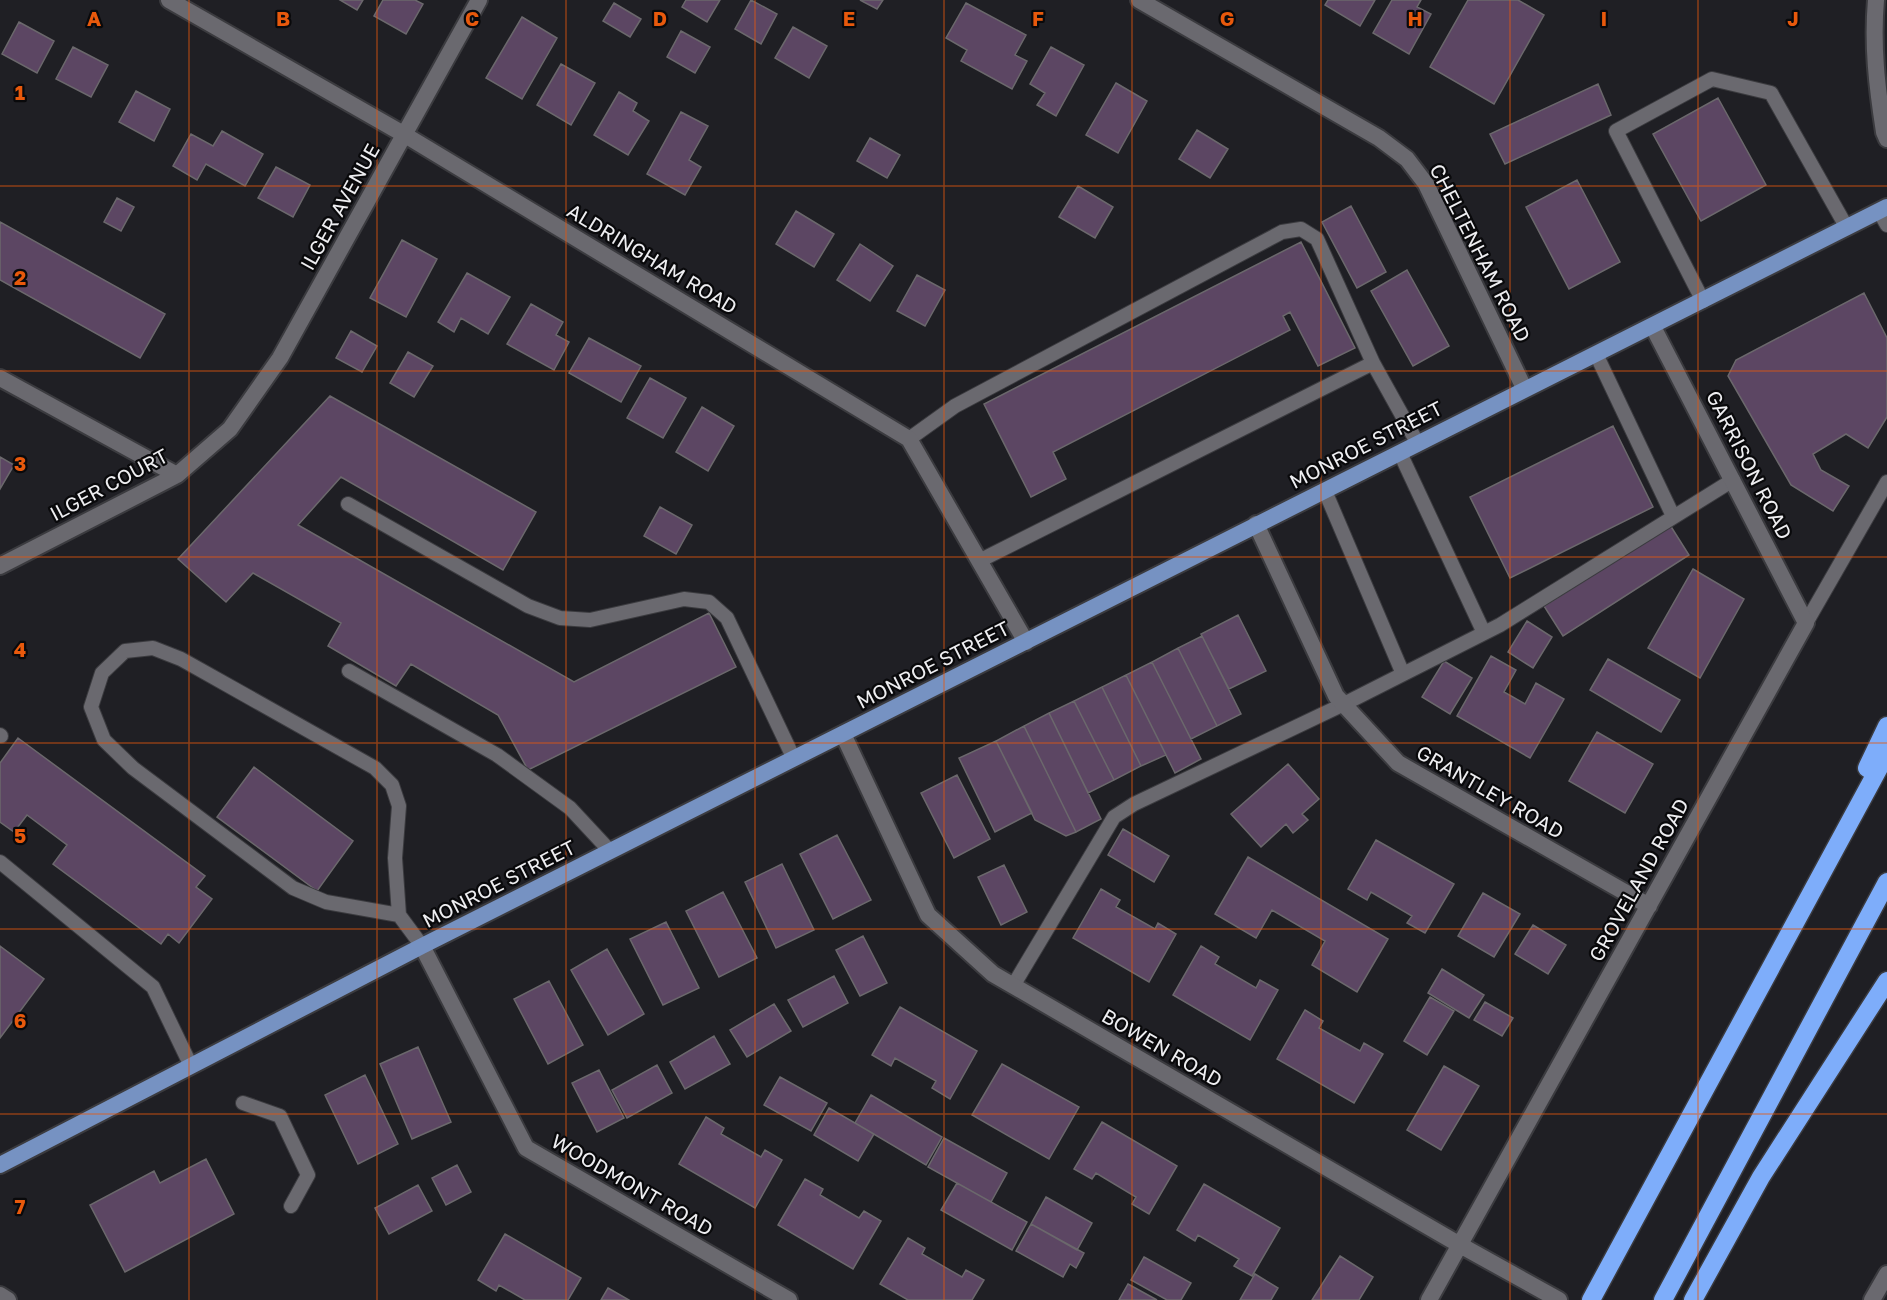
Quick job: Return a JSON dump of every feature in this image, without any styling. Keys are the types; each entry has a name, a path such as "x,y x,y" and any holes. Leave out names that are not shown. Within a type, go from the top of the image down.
{"highway":[{"path":"1753,1001 1887,726"},
{"path":"1591,1300 1887,753"},
{"path":"1663,1300 1887,882"},
{"path":"1693,1300 1761,1177 1887,981"}],"main road":[{"name":"MONROE STREET","path":"0,1165 422,946 1418,444 1524,388 1653,327 1847,228 1884,214"}],"street":[{"name":"ALDRINGHAM ROAD","path":"169,0 405,135 909,439 1026,642"},
{"name":"ILGER AVENUE","path":"230,429 280,358 479,0"},
{"name":"CHELTENHAM ROAD","path":"1139,0 1379,138 1407,159 1426,184 1524,388"},
{"path":"1876,0 1873,32 1876,77 1887,139"},
{"name":"GARRISON ROAD","path":"1653,327 1806,623"},
{"path":"0,378 177,476"},
{"name":"ILGER COURT","path":"0,566 177,476 230,429"},
{"name":"GRANTLEY ROAD","path":"1256,524 1336,696 1398,763 1649,906"},
{"name":"GROVELAND ROAD","path":"1429,1300 1806,623"},
{"name":"BOWEN ROAD","path":"843,734 928,915 993,974 1559,1300"},
{"name":"WOODMONT ROAD","path":"422,946 526,1148 789,1300"},
{"path":"1872,1300 1887,1274"},
{"path":"0,1296 8,1300"}],"lane":[{"path":"1703,301 1616,131 1713,79 1771,93 1847,228"},
{"path":"909,439 955,406 1282,232 1301,229 1317,239 1373,363 1418,444"},
{"path":"1596,354 1673,516"},
{"path":"979,561 1373,363"},
{"path":"1400,453 1484,633"},
{"path":"1013,986 1114,817 1134,804 1344,704 1484,633 1733,480"},
{"name":"GROVELAND ROAD","path":"1806,623 1887,482"},
{"path":"1325,491 1403,674"},
{"path":"348,504 528,606 560,618 590,620 684,599 709,602 728,618 794,759"},
{"path":"399,915 326,902 294,888 133,768 104,740 91,707 102,673 125,651 153,648 181,659 375,768 392,785 399,806 395,858 399,915 422,946"},
{"path":"348,670 497,755 570,808 610,851"},
{"path":"0,862 153,987 191,1066"},
{"path":"243,1102 280,1116 308,1175 291,1206"}],"building":[{"path":"340,0 363,0 357,10"},
{"path":"383,0 415,0 423,4 406,34 374,16"},
{"path":"686,0 720,0 707,22 682,7"},
{"path":"751,0 777,14 761,44 735,29"},
{"path":"860,0 883,0 877,9"},
{"path":"1328,0 1375,0 1360,26 1325,5"},
{"path":"1392,0 1421,0 1417,7 1431,14 1409,54 1373,33"},
{"path":"1468,0 1518,0 1544,15 1494,104 1430,67"},
{"path":"614,3 641,19 630,37 603,21"},
{"path":"966,3 1026,35 1015,55 1027,61 1012,89 961,61 967,50 946,38"},
{"path":"522,17 557,38 522,99 486,78"},
{"path":"19,22 54,41 37,73 2,54"},
{"path":"793,27 827,46 809,78 775,58"},
{"path":"681,31 710,47 695,73 667,57"},
{"path":"73,47 108,65 91,97 56,79"},
{"path":"1051,47 1084,65 1056,116 1037,105 1045,93 1030,84"},
{"path":"561,64 595,83 571,125 537,105"},
{"path":"1116,83 1147,101 1118,153 1086,135"},
{"path":"1598,84 1611,115 1505,164 1490,134"},
{"path":"136,91 170,109 154,141 119,122"},
{"path":"619,92 637,103 633,111 649,121 628,155 594,135"},
{"path":"1718,98 1766,185 1701,221 1653,134"},
{"path":"681,112 708,126 689,160 701,167 685,195 647,174"},
{"path":"1197,130 1228,149 1210,178 1179,159"},
{"path":"222,131 263,154 245,186 206,164 197,180 173,166 191,134 213,146"},
{"path":"870,138 900,155 887,178 857,161"},
{"path":"276,167 310,185 293,217 258,198"},
{"path":"1577,180 1620,262 1569,289 1526,207"},
{"path":"1078,186 1113,207 1095,238 1059,217"},
{"path":"117,198 134,207 121,231 104,222"},
{"path":"1351,206 1386,272 1357,288 1322,222"},
{"path":"796,211 834,234 814,267 776,244"},
{"path":"0,222 165,314 140,358 0,280"},
{"path":"402,240 437,259 406,317 370,298"},
{"path":"1301,242 1355,348 1318,366 1290,312 1283,316 1290,330 1053,452 1066,479 1031,497 984,404"},
{"path":"860,244 893,266 870,301 837,280"},
{"path":"1407,270 1449,346 1413,366 1371,291"},
{"path":"467,273 510,297 488,334 461,318 454,332 438,322"},
{"path":"917,275 945,290 925,326 897,311"},
{"path":"1864,293 1887,338 1887,417 1868,448 1846,434 1813,454 1821,470 1849,486 1833,511 1791,485 1728,376 1736,360"},
{"path":"531,304 563,322 556,335 569,342 554,370 507,344"},
{"path":"351,331 377,346 362,372 336,358"},
{"path":"589,338 641,366 621,402 569,373"},
{"path":"408,352 433,366 414,397 390,383"},
{"path":"650,378 686,398 663,438 627,418"},
{"path":"330,396 536,512 503,570 341,477 298,525 574,682 709,613 736,667 528,770 498,715 411,664 396,686 328,646 341,623 253,573 226,602 178,559"},
{"path":"702,407 734,426 708,471 676,452"},
{"path":"1613,426 1653,507 1510,578 1470,497"},
{"path":"0,457 14,465 0,489"},
{"path":"660,507 692,525 676,554 644,536"},
{"path":"1670,525 1689,555 1563,636 1544,606"},
{"path":"1693,569 1744,599 1700,678 1648,648"},
{"path":"1238,615 1266,671 1229,689 1201,634"},
{"path":"1527,621 1552,637 1533,668 1508,652"},
{"path":"1202,636 1241,714 1217,726 1178,648"},
{"path":"1178,648 1217,726 1191,739 1152,662"},
{"path":"1491,656 1516,670 1504,692 1525,704 1536,683 1564,699 1530,758 1457,716"},
{"path":"1608,659 1680,700 1661,732 1590,690"},
{"path":"1444,661 1472,678 1450,714 1422,697"},
{"path":"1152,662 1201,759 1175,773 1126,675"},
{"path":"1126,675 1166,755 1141,766 1102,687"},
{"path":"1102,687 1141,766 1114,780 1074,701"},
{"path":"1074,701 1114,780 1088,793 1049,713"},
{"path":"1049,713 1101,819 1076,832 1024,726"},
{"path":"1024,726 1076,832 1066,836 1035,820 996,741"},
{"path":"1597,732 1653,764 1625,813 1569,781"},
{"path":"18,738 205,876 196,887 212,899 179,943 168,934 161,944 53,864 67,845 27,815 14,832 0,822 0,763"},
{"path":"996,741 1032,813 995,832 959,758"},
{"path":"1288,764 1319,799 1302,814 1308,820 1293,833 1286,824 1261,847 1231,814"},
{"path":"254,767 353,841 317,891 217,817"},
{"path":"957,775 990,839 954,858 921,793"},
{"path":"1123,829 1169,856 1154,882 1108,855"},
{"path":"837,835 871,900 833,919 800,854"},
{"path":"1376,840 1454,884 1425,933 1407,923 1412,916 1371,892 1367,900 1348,889"},
{"path":"1248,857 1388,939 1357,992 1312,965 1325,941 1272,910 1256,938 1215,914"},
{"path":"782,864 814,930 776,948 745,882"},
{"path":"1004,865 1027,912 1001,925 978,877"},
{"path":"1101,889 1120,900 1116,907 1155,929 1158,923 1176,934 1149,982 1073,938"},
{"path":"723,892 757,958 719,977 686,911"},
{"path":"1483,893 1520,914 1494,957 1458,936"},
{"path":"666,922 699,988 663,1005 630,939"},
{"path":"1533,925 1566,945 1548,974 1515,954"},
{"path":"863,936 887,983 860,996 836,950"},
{"path":"0,946 44,979 0,1038"},
{"path":"1201,946 1219,957 1215,964 1256,988 1260,980 1278,990 1250,1040 1173,995"},
{"path":"607,949 644,1014 608,1035 571,970"},
{"path":"1442,969 1484,995 1469,1018 1428,993"},
{"path":"834,976 848,1003 803,1027 788,1000"},
{"path":"549,981 583,1045 548,1064 514,999"},
{"path":"1430,997 1454,1011 1427,1055 1404,1041"},
{"path":"1485,1002 1513,1018 1502,1036 1474,1020"},
{"path":"774,1004 791,1031 747,1057 730,1030"},
{"path":"900,1007 977,1051 950,1099 932,1088 936,1081 895,1058 891,1066 872,1055"},
{"path":"1305,1010 1323,1021 1319,1028 1360,1051 1364,1043 1383,1054 1354,1103 1277,1059"},
{"path":"714,1036 730,1064 685,1089 670,1062"},
{"path":"418,1047 451,1122 412,1139 380,1064"},
{"path":"1002,1064 1079,1107 1049,1159 972,1115"},
{"path":"657,1065 672,1093 627,1118 612,1090"},
{"path":"1444,1066 1479,1086 1441,1150 1407,1130"},
{"path":"599,1070 624,1118 597,1132 572,1083"},
{"path":"365,1075 398,1144 358,1164 325,1095"},
{"path":"780,1077 827,1103 811,1131 764,1105"},
{"path":"871,1095 942,1137 926,1165 855,1123"},
{"path":"829,1108 874,1134 858,1161 814,1135"},
{"path":"706,1117 724,1128 721,1134 761,1157 765,1150 782,1160 755,1208 679,1164"},
{"path":"1102,1122 1177,1166 1149,1214 1132,1204 1136,1197 1096,1173 1092,1179 1074,1169"},
{"path":"944,1138 1007,1173 991,1202 928,1167"},
{"path":"206,1159 234,1214 125,1272 90,1205 154,1171 160,1183"},
{"path":"457,1165 471,1192 446,1205 432,1178"},
{"path":"805,1179 823,1189 820,1195 859,1218 864,1211 881,1221 853,1269 778,1225"},
{"path":"957,1183 1027,1222 1012,1250 941,1210"},
{"path":"1204,1184 1280,1228 1252,1276 1234,1266 1239,1259 1198,1235 1195,1241 1177,1230"},
{"path":"418,1185 432,1211 389,1234 375,1208"},
{"path":"1046,1197 1092,1223 1077,1250 1031,1224"},
{"path":"1031,1224 1084,1253 1076,1268 1070,1264 1063,1277 1016,1251"},
{"path":"505,1234 581,1278 568,1300 525,1300 499,1285 496,1291 478,1280"},
{"path":"908,1238 925,1248 922,1254 962,1277 966,1270 984,1280 972,1300 908,1300 880,1284"},
{"path":"1340,1256 1373,1277 1359,1300 1312,1300"},
{"path":"1144,1257 1191,1283 1181,1300 1167,1300 1131,1280"},
{"path":"1255,1274 1278,1288 1271,1300 1240,1300"},
{"path":"1128,1284 1157,1300 1119,1300"},
{"path":"608,1288 629,1300 601,1300"}]}
